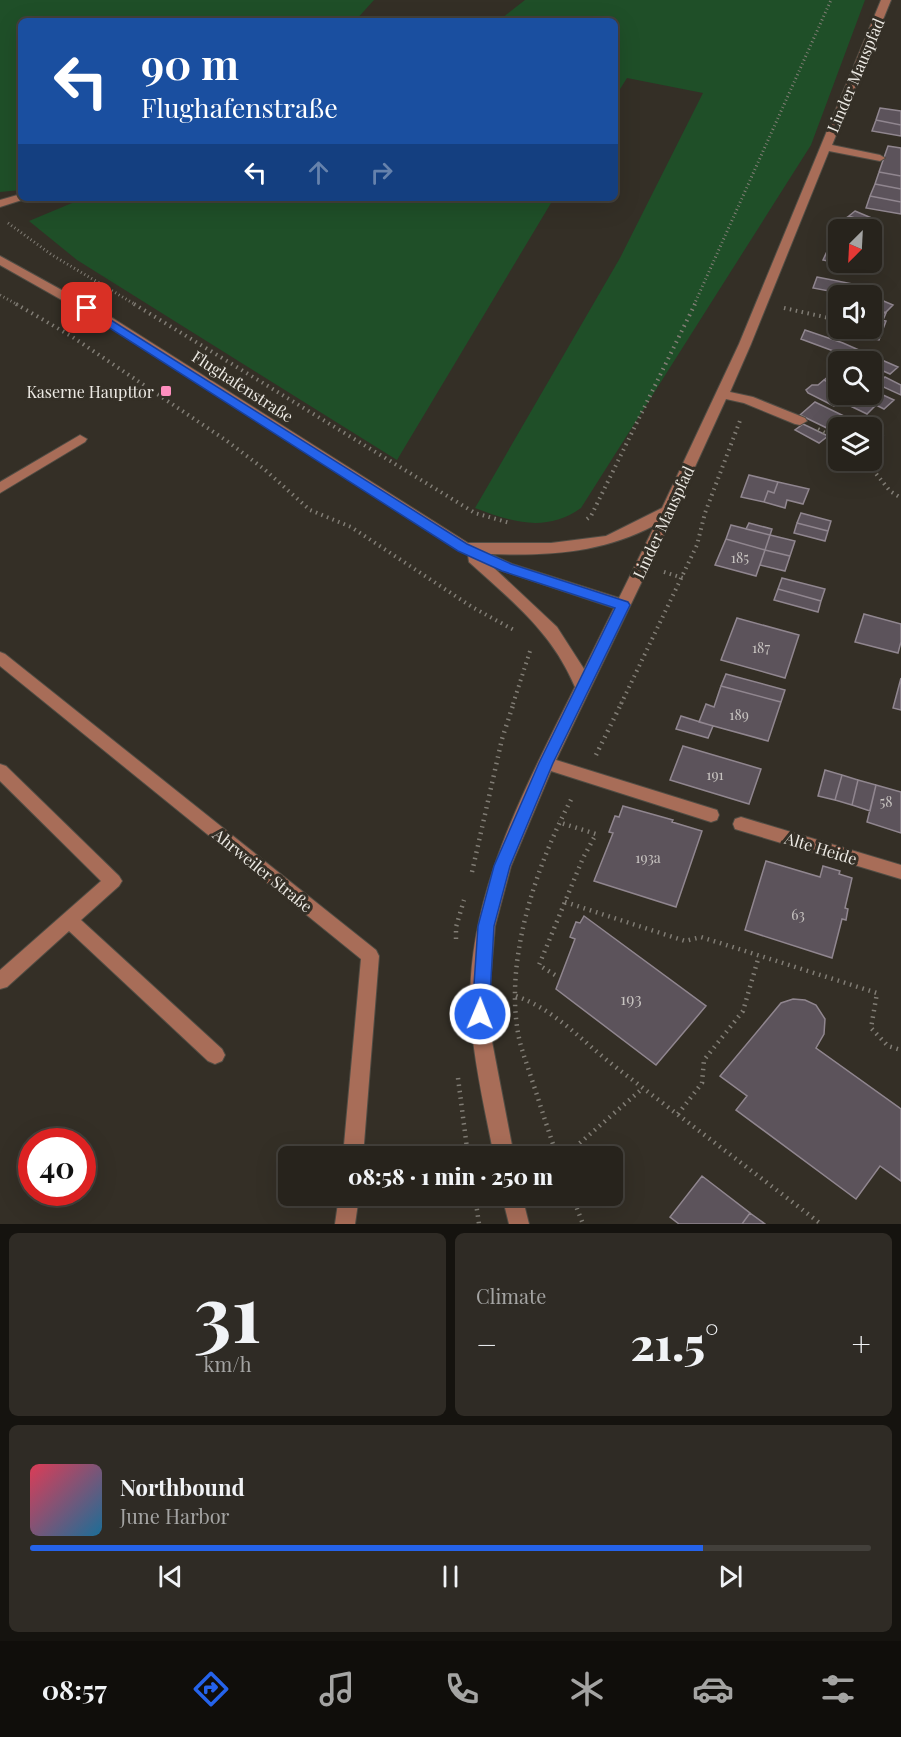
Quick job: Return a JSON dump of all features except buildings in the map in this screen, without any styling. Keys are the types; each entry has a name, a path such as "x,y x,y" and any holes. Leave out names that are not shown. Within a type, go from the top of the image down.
{"street":[{"name":"Linder Mauspfad","path":"502,1146 481,1031 480,996 486,926 502,866 546,763 723,394 886,0"},
{"path":"825,147 880,158"},
{"path":"0,204 18,198"},
{"name":"Flughafenstraße","path":"0,260 103,318 463,548 507,568 623,605"},
{"path":"723,394 748,400 800,421"},
{"path":"0,488 80,439"},
{"path":"463,548 539,549 600,542 621,536 668,511"},
{"name":"Flughafenstraße","path":"463,548 549,627 572,659 583,686"},
{"name":"Ahrweiler Straße","path":"0,658 370,956 354,1146"},
{"path":"546,763 711,815"},
{"path":"0,771 113,881 0,981"},
{"name":"Alte Heide","path":"741,824 901,872"},
{"path":"69,920 215,1055"},
{"path":"345,1224 348,1206"},
{"path":"514,1206 519,1224"}],"path":[{"path":"582,523 591,516 695,303 831,0"},
{"path":"0,218 52,255 242,368 475,513 516,525"},
{"path":"0,295 71,336 227,441 310,510 351,527 472,607 518,632"},
{"path":"780,307 828,318"},
{"path":"874,471 890,492 901,498"},
{"path":"554,1146 518,1036 516,996 523,930 537,876 558,822 585,776"},
{"path":"555,975 539,965 583,858 596,834 558,822"},
{"path":"565,902 685,941 701,937 877,993 871,1028 888,1046 901,1050"},
{"path":"678,1114 702,1083 704,1060 742,1011 759,956"},
{"path":"516,996 532,1001 570,1028 601,1056 821,1224"},
{"path":"576,1146 643,1088"},
{"path":"476,1206 479,1224"},
{"path":"576,1206 583,1224"}],"green space":[{"path":"0,0 374,0 358,18 18,18 18,190 0,192"},
{"path":"525,0 865,0 811,145 581,508 555,521 542,523 515,521 475,508 620,258 703,93 627,78 618,92 618,18 502,18"},
{"path":"77,201 552,201 397,460 77,260 29,221"}],"place":[{"name":"Kaserne Haupttor","path":"166,391"}],"route":[{"path":"87,308 463,548 507,568 623,605 546,763 502,866 486,926 480,1014"}]}
